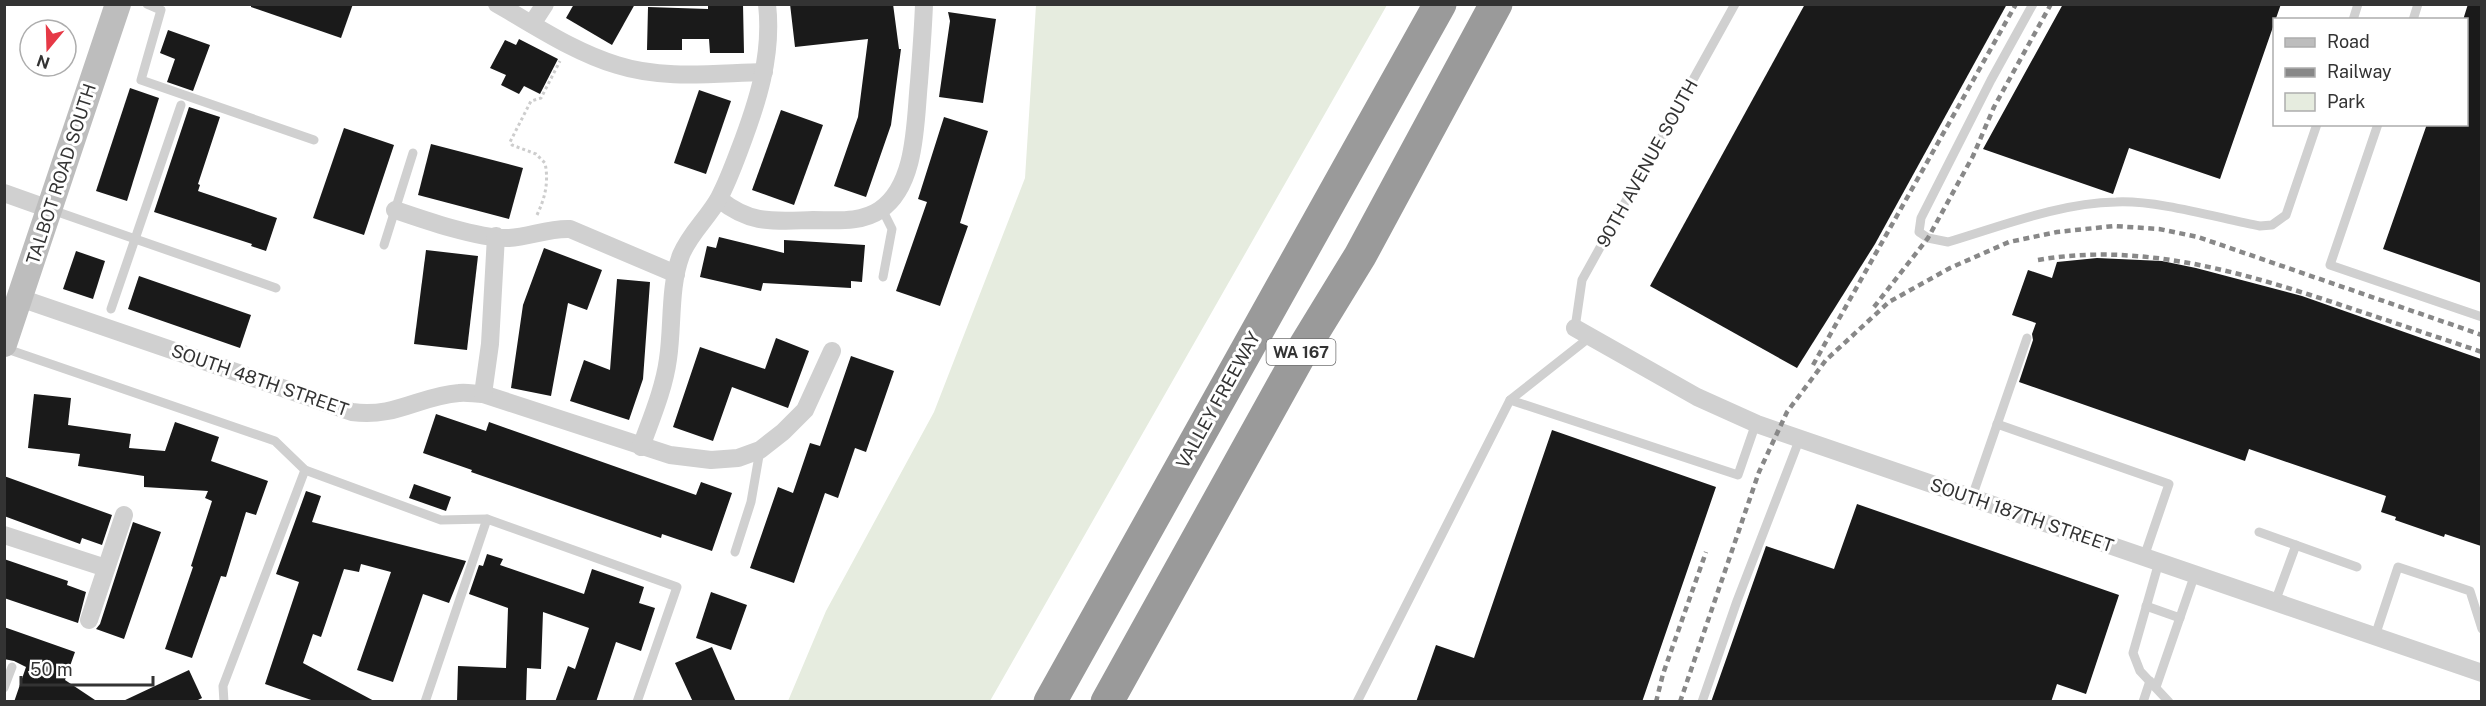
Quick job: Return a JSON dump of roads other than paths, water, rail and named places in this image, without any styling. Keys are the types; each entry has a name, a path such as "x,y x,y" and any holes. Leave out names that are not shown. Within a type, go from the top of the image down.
{"highway":[{"name":"VALLEY FREEWAY","path":"1050,702 1440,4"},
{"path":"1068,702 1453,4"},
{"name":"WA 167","path":"1107,702 1303,349 1360,256 1496,4"},
{"path":"1043,702 1072,661"}],"street":[{"name":"TALBOT ROAD SOUTH","path":"4,346 118,4"},
{"path":"497,4 569,45 597,58 636,69 674,74 764,72"},
{"path":"532,24 545,4"},
{"path":"641,447 668,363 676,274 681,255 691,237 719,199 753,114 764,72 769,20 767,4"},
{"path":"719,199 735,212 767,221 860,219 882,209 901,185 914,143 924,4"},
{"path":"4,193 49,209"},
{"path":"395,210 429,222 509,238 554,228 570,228 676,274"},
{"path":"483,394 489,355 496,236"},
{"name":"SOUTH 48TH STREET","path":"20,298 352,412 384,413 421,401 459,393 483,394 670,455 711,460 738,458 760,450"},
{"name":"SOUTH 187TH STREET","path":"1583,332 1697,397 1756,423 2481,673"},
{"path":"760,450 783,432 805,410 832,351"},
{"path":"89,620 124,515"},
{"path":"4,535 106,568"}],"lane":[{"path":"147,4 161,10 141,80 314,140"},
{"name":"90TH AVENUE SOUTH","path":"1583,332 1582,280 1735,4"},
{"path":"2033,4 1991,80 1921,218 1920,232 1928,238 1948,242 2079,205 2118,201 2154,205 2260,226 2272,225 2286,215 2316,126"},
{"path":"111,309 181,105"},
{"path":"2377,126 2330,265 2481,317"},
{"path":"384,245 413,153"},
{"path":"49,209 276,288"},
{"path":"882,209 892,229 883,277"},
{"path":"1357,702 1510,400 1583,332"},
{"path":"1972,497 2027,338"},
{"path":"4,346 275,441 305,470 441,519 487,519 677,586 637,702"},
{"path":"1510,400 1738,475 1756,423"},
{"path":"1997,424 2169,484 2152,559 2146,606 2133,653 2140,671 2169,702"},
{"path":"1702,702 1737,601 1800,438"},
{"path":"735,552 751,502 760,450"},
{"path":"224,702 223,686 305,470"},
{"path":"425,702 487,519"},
{"path":"2259,532 2357,567"},
{"path":"2275,602 2296,545"},
{"path":"2375,636 2398,567 2470,591 2481,629"},
{"path":"2143,702 2153,684 2180,618 2195,574"},
{"path":"2146,606 2180,618"},
{"path":"4,688 12,667"}],"railway":[{"path":"1813,365 2016,4"},
{"path":"1874,307 1928,238 1973,156 1994,107 2051,4"},
{"path":"1680,702 1759,472 1787,412 1826,360 1889,302 1950,268 2009,242 2057,232 2114,226 2159,229 2198,237 2482,335"},
{"path":"2038,260 2076,255 2115,255 2190,263 2265,281 2482,352"},
{"path":"1656,702 1663,674 1706,552"}]}
